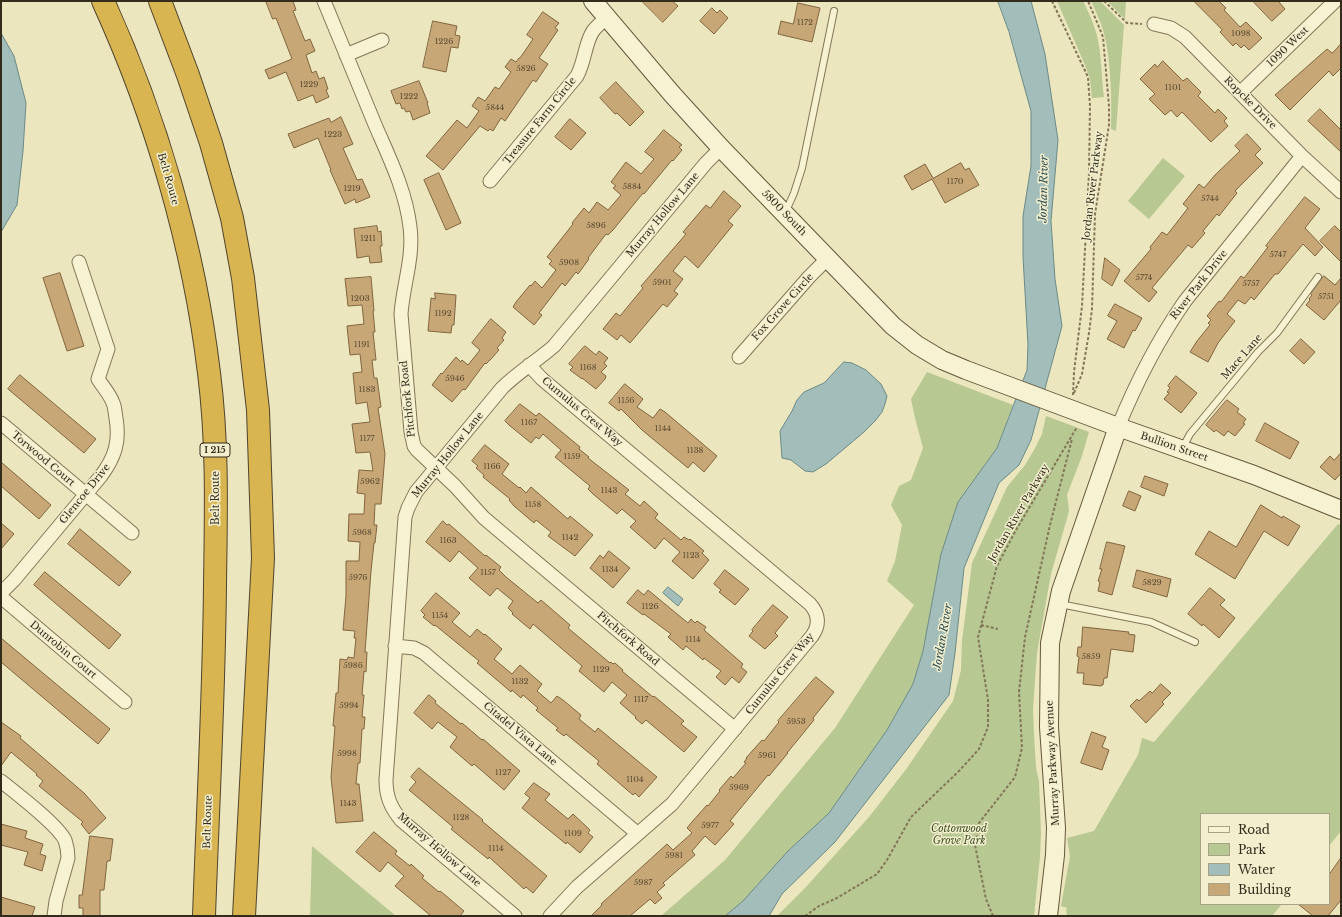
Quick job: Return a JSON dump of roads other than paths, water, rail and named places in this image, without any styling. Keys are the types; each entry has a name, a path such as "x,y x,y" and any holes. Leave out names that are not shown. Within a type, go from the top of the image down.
{"highway":[{"name":"Belt Route","path":"103,1 138,85 168,178 192,267 201,312 210,375 217,482 214,638 204,916"},
{"path":"160,1 188,75 211,143 232,218 243,278 258,410 263,558 244,916"}],"street":[{"name":"Pitchfork Road","path":"324,1 390,159 408,212 411,234 410,256 402,299 401,314 411,432 414,446 455,486 484,518 735,729"},
{"name":"5800 South","path":"593,1 672,94 721,148 893,326 917,345 942,360 1006,385"},
{"name":"1090 West","path":"1240,93 1335,1"},
{"name":"Treasure Farm Circle","path":"490,181 577,76 583,63 590,36 607,17"},
{"name":"Ropcke Drive","path":"1154,24 1171,28 1185,36 1302,156 1341,192"},
{"path":"346,55 382,40"},
{"name":"Murray Hollow Lane","path":"515,916 401,820 390,804 386,792 396,646 406,517 408,508 416,492 502,388 515,376 547,352 560,339 706,163 721,148"},
{"name":"River Park Drive","path":"1118,427 1133,393 1170,322 1185,301 1302,156"},
{"name":"Fox Grove Circle","path":"739,357 827,259"},
{"name":"Glencoe Drive","path":"1,593 14,580 86,494 110,463 115,451 117,421 114,403 98,379 108,349 80,262"},
{"name":"Cumulus Crest Way","path":"529,365 542,379 810,604 816,612 818,621 815,633 672,804 577,887 550,916"},
{"name":"Bullion Street","path":"1006,385 1181,450 1254,475 1341,510"},
{"name":"Torwood Court","path":"1,423 132,533"},
{"name":"Murray Parkway Avenue","path":"1048,916 1055,855 1056,828 1049,727 1050,643 1061,591 1118,427"},
{"name":"Dunrobin Court","path":"1,597 125,702"},
{"name":"Citadel Vista Lane","path":"396,646 414,648 424,653 638,834"},
{"path":"1,781 52,824 65,840 68,858 56,901 54,916"}],"lane":[{"path":"784,214 794,193 802,168 834,11"},
{"name":"Mace Lane","path":"1181,450 1190,434 1258,352 1277,333 1318,277"},
{"path":"1058,603 1152,622 1195,642"}],"water":[{"name":"Jordan River","path":"998,1 1031,1 1045,54 1058,140 1051,221 1055,279 1062,326 1031,440 1019,465 999,483 964,568 949,695 835,842 782,894 769,916 725,916 743,901 788,851 829,813 887,730 913,684 923,651 941,554 958,502 997,448 1027,370 1028,345 1023,257 1023,216 1031,166 1031,111 1009,32"},
{"path":"1,33 14,56 26,103 23,151 17,205 1,232"},
{"path":"844,362 852,363 866,370 881,384 887,396 885,404 882,412 875,421 826,464 813,472 805,471 791,460 782,458 780,431 797,400 804,392 824,383"},
{"path":"668,587 683,599 678,606 663,593"}],"park label":[{"name":"Cottonwood Grove Park","path":"959,834"}]}
